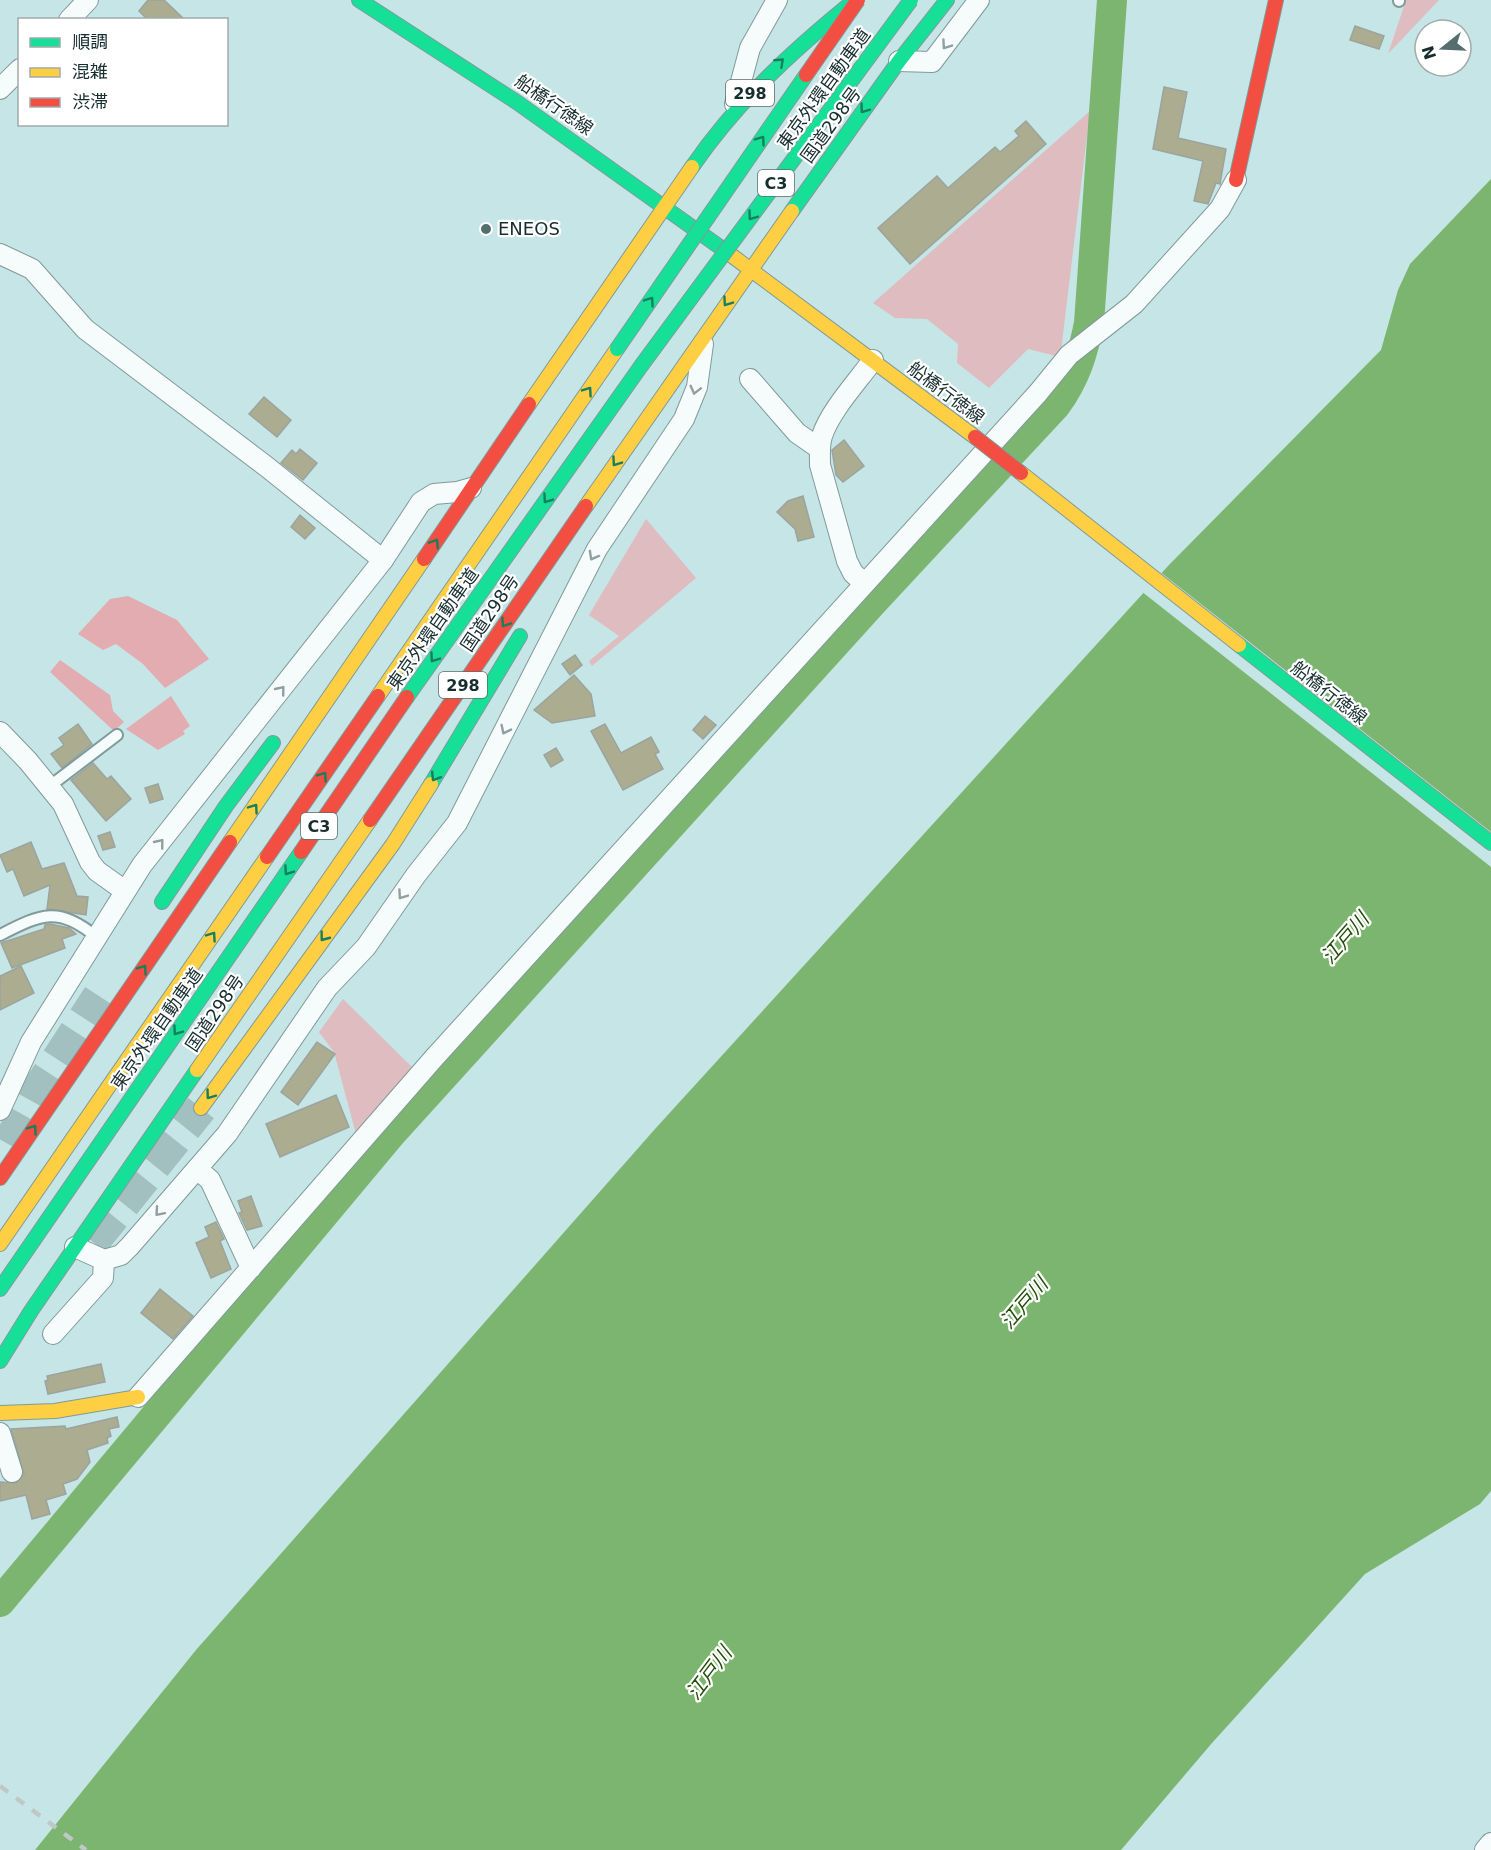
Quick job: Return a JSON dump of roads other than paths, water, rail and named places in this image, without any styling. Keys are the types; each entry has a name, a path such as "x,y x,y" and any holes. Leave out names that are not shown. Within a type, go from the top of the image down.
{"main road":[{"name":"船橋行徳線","path":"359,0 504,91 751,268 975,437 1491,843"},
{"name":"298","path":"0,1178 420,566 664,205 756,85 786,57 857,0"},
{"name":"東京外環自動車道","path":"0,1244 857,0"},
{"name":"東京外環自動車道","path":"0,1289 429,666 641,366 912,0"},
{"name":"国道298号","path":"0,1361 31,1311 705,333 899,61 947,0"},
{"path":"1236,180 1276,0"},
{"path":"541,597 598,488"},
{"path":"329,672 420,566"},
{"path":"201,1108 393,844 477,712 525,627"},
{"path":"156,911 226,806 278,736"},
{"name":"国道298号","path":"0,1346 31,1311"},
{"path":"0,1413 55,1411 138,1396"}],"street":[{"path":"71,18 88,0"},
{"path":"731,115 750,48 777,0"},
{"path":"899,61 932,62 979,0"},
{"path":"0,89 18,71"},
{"path":"138,1396 434,1058 1038,393 1069,355 1134,304 1213,217 1226,201 1236,180"},
{"path":"0,254 32,269 85,329 383,560"},
{"path":"75,1247 104,1260 121,1254 227,1134 327,988 366,947 462,814 597,549 684,419 697,387 705,333"},
{"path":"864,583 853,573 847,561 820,465 820,449 821,436 828,423 873,360"},
{"path":"750,379 797,433 820,449"},
{"path":"0,1110 31,1042 142,865 383,560 426,497 471,488"},
{"path":"0,732 50,786 63,804 90,862 104,878 125,891"},
{"path":"197,1168 210,1180 251,1268"},
{"path":"53,1334 103,1278 104,1260"},
{"path":"2,1444 12,1472"},
{"path":"1485,1850 1491,1843"}],"lane":[{"path":"50,786 117,735"},
{"path":"0,935 21,924 50,916 77,921 98,938"}],"water":[{"name":"江戸川","path":"1491,179 1491,1491 1480,1504 1365,1574 1212,1743 1121,1850 35,1850 196,1650 655,1129 1168,566 1381,350 1398,290 1410,264"}],"waterway":[{"path":"0,1602 391,1134 872,603 1056,405 1077,366 1089,323 1112,0"}],"tunnel":[{"path":"8,1144 41,1085 99,996"},
{"path":"93,1242 201,1108"}],"railway":[{"path":"0,1786 86,1850"}],"place":[{"name":"ENEOS","path":"486,229"}]}
